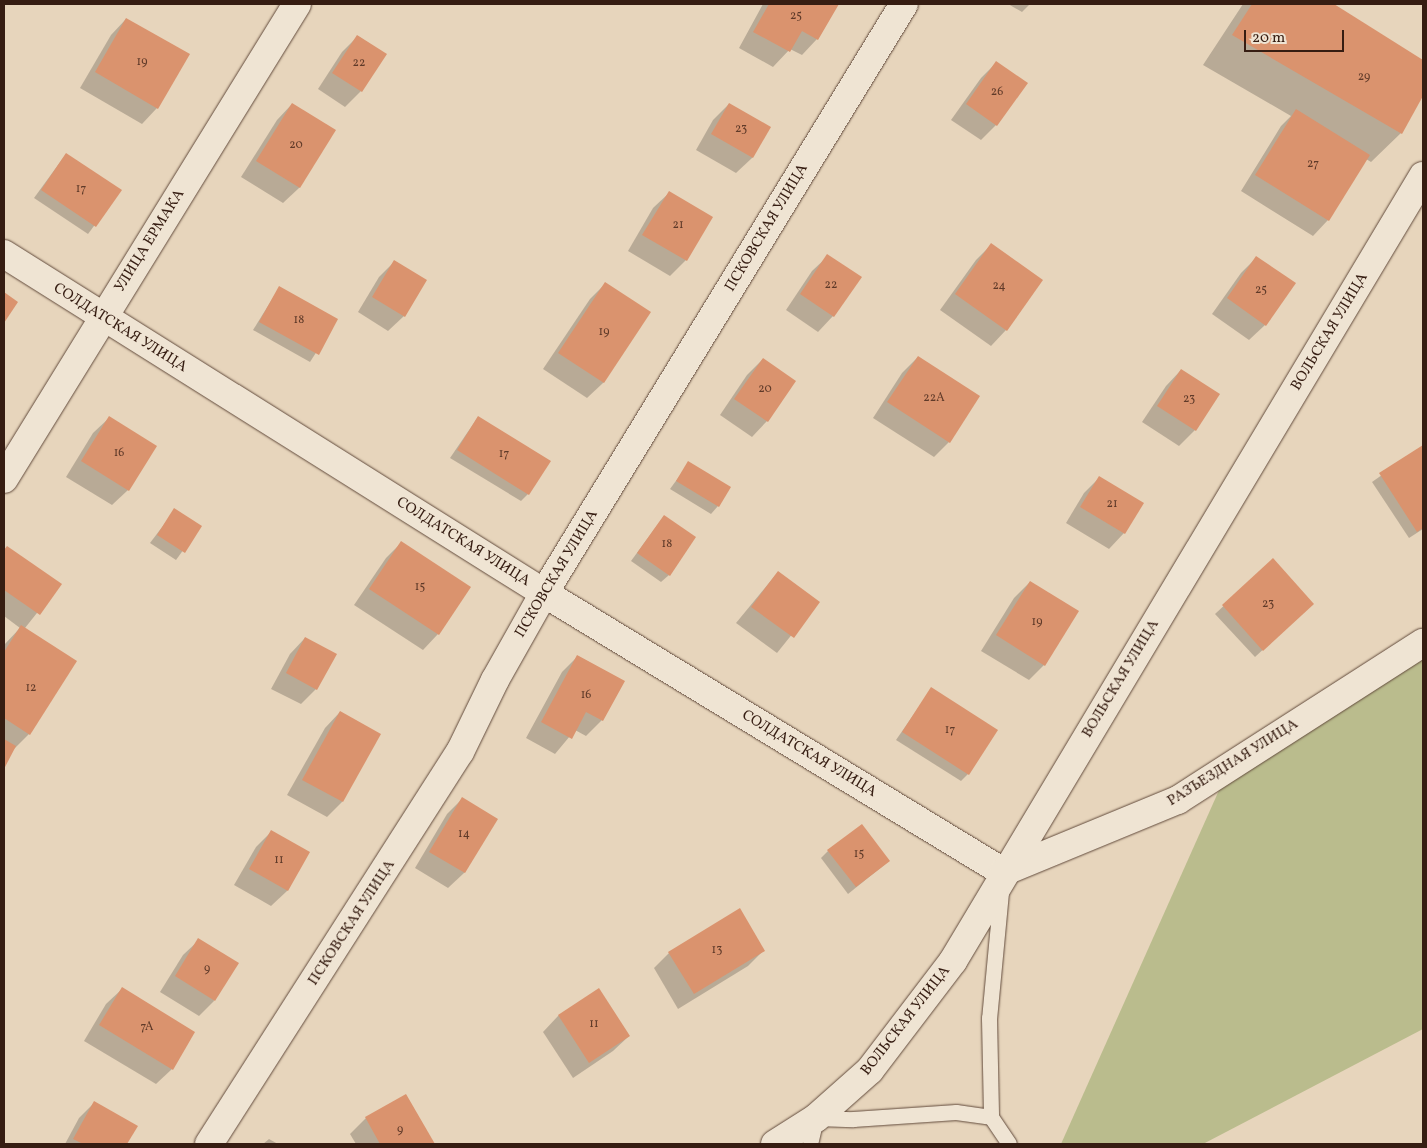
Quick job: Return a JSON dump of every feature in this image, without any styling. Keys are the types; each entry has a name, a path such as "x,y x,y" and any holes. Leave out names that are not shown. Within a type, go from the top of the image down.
{"street":[{"name":"УЛИЦА ЕРМАКА","path":"4,480 297,4"},
{"name":"ПСКОВСКАЯ УЛИЦА","path":"210,1144 460,752 495,680 544,593 904,4"},
{"name":"ВОЛЬСКАЯ УЛИЦА","path":"775,1144 816,1118 870,1070 953,960 1003,872 1423,176"},
{"name":"СОЛДАТСКАЯ УЛИЦА","path":"4,254 103,318 544,593 1003,872"},
{"name":"РАЗЪЕЗДНАЯ УЛИЦА","path":"1003,872 1178,800 1423,643"}],"lane":[{"path":"1003,872 989,1018 991,1117 1009,1144"},
{"path":"810,1144 816,1118 853,1119 956,1112 991,1117"}],"green space":[{"path":"1423,633 1423,1029 1203,1144 1061,1144 1237,750"}],"building":[{"path":"769,4 839,4 818,40 802,31 790,52 753,32"},
{"path":"1252,4 1334,4 1423,60 1423,96 1402,134 1232,35"},
{"path":"126,18 190,54 158,109 95,72"},
{"path":"357,35 387,54 362,92 332,73"},
{"path":"996,61 1028,83 997,126 966,104"},
{"path":"292,103 336,130 300,188 256,161"},
{"path":"729,103 771,127 753,158 711,134"},
{"path":"1296,109 1370,155 1329,221 1255,175"},
{"path":"66,153 122,190 96,227 41,190"},
{"path":"669,191 713,217 687,261 642,235"},
{"path":"991,243 1043,280 1007,331 955,294"},
{"path":"827,254 862,277 834,317 800,294"},
{"path":"1256,256 1296,283 1266,326 1227,298"},
{"path":"394,260 427,280 405,317 372,297"},
{"path":"605,282 651,312 604,383 558,353"},
{"path":"279,286 338,319 319,355 259,322"},
{"path":"4,292 18,302 4,323"},
{"path":"918,356 980,396 950,443 887,402"},
{"path":"763,358 796,381 768,422 734,399"},
{"path":"1181,369 1220,394 1196,431 1157,406"},
{"path":"109,416 157,446 129,491 81,461"},
{"path":"478,416 551,461 529,495 457,450"},
{"path":"1423,445 1423,528 1417,532 1379,473"},
{"path":"688,461 731,487 719,507 676,481"},
{"path":"1099,476 1144,503 1125,534 1080,507"},
{"path":"174,508 202,526 185,553 157,535"},
{"path":"664,515 696,537 670,576 637,553"},
{"path":"401,541 471,587 439,635 369,589"},
{"path":"7,546 62,584 40,615 4,590 4,550"},
{"path":"1273,558 1314,604 1263,651 1222,605"},
{"path":"778,571 820,602 794,638 751,607"},
{"path":"1030,581 1079,611 1045,666 996,635"},
{"path":"21,625 77,661 30,735 4,718 4,652"},
{"path":"305,637 337,654 317,690 286,673"},
{"path":"577,655 625,681 603,721 586,712 572,739 541,722"},
{"path":"931,687 998,730 969,775 902,732"},
{"path":"340,711 381,734 343,802 302,780"},
{"path":"4,739 16,746 4,769"},
{"path":"462,797 498,819 465,873 429,852"},
{"path":"862,824 890,861 856,887 827,850"},
{"path":"271,830 310,852 288,891 249,869"},
{"path":"740,908 765,951 694,994 668,952"},
{"path":"198,938 239,963 215,1001 175,976"},
{"path":"122,987 195,1032 173,1070 99,1025"},
{"path":"599,988 630,1036 589,1063 558,1015"},
{"path":"406,1094 435,1144 380,1144 365,1117"},
{"path":"94,1101 138,1126 127,1144 83,1144 73,1139"}]}
